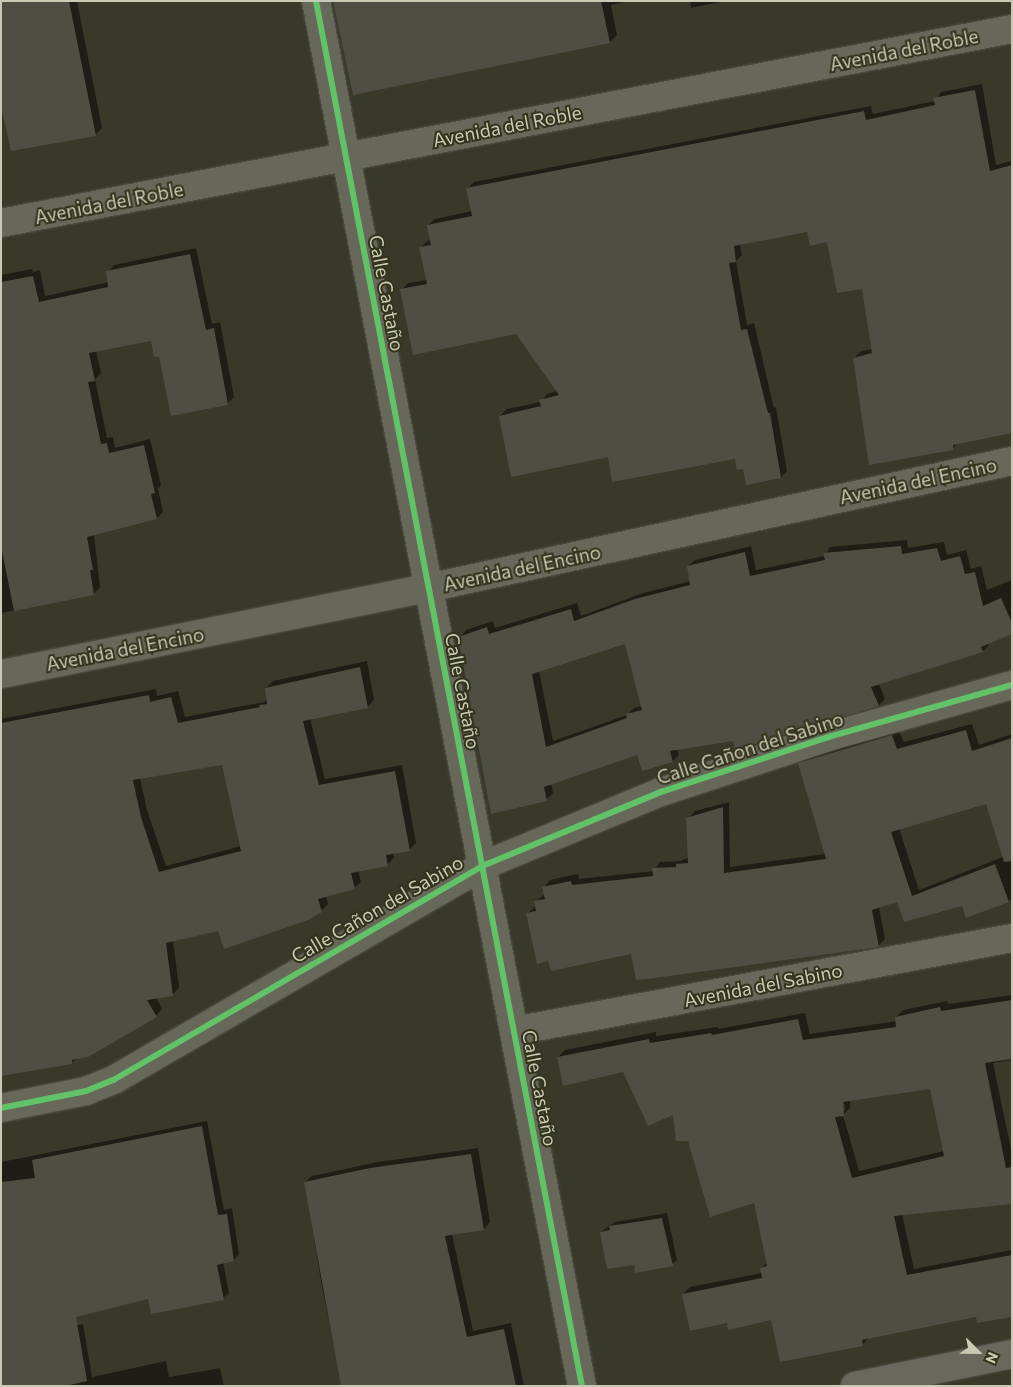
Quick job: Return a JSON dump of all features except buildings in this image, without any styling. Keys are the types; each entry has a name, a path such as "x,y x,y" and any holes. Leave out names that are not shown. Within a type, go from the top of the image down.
{"main road":[{"path":"855,1386 1012,1354"}],"street":[{"name":"Calle Castaño","path":"316,1 582,1386"},
{"name":"Avenida del Roble","path":"1,224 1012,29"},
{"name":"Avenida del Encino","path":"1,674 428,588 1012,461"},
{"name":"Calle Cañon del Sabino","path":"1,1108 86,1091 138,1066 482,866 660,792 828,737 1012,685"},
{"name":"Avenida del Sabino","path":"514,1031 1012,938"}],"cycle path":[{"path":"316,1 582,1386"},
{"path":"1,1108 86,1091 115,1079 482,866 661,792 828,737 1012,685"}]}
